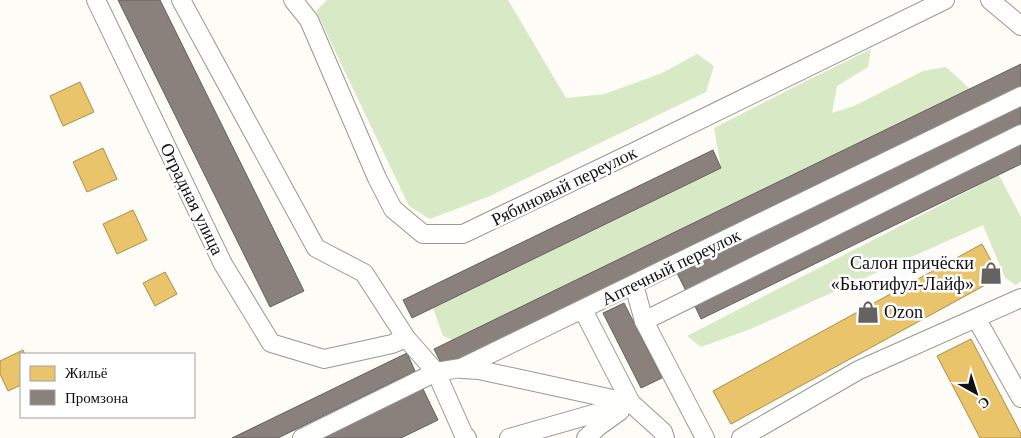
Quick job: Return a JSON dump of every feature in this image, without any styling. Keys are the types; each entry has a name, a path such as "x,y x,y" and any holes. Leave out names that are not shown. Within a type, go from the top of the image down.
{"street":[{"name":"Отрадная улица","path":"96,0 223,264 271,343 324,360 392,344 406,338"},
{"path":"181,0 316,248 364,273 406,338 436,372 461,436"},
{"name":"Рябиновый переулок","path":"294,1 309,20 377,178 393,209 423,234 463,234 945,0"},
{"path":"990,0 1021,26"},
{"name":"Аптечный переулок","path":"302,438 436,372 461,368 584,310 1021,96"},
{"path":"644,321 1021,134"},
{"path":"634,285 644,321 705,438"},
{"path":"741,438 860,370 1021,298"},
{"path":"584,310 631,403 663,432 665,438"},
{"path":"976,318 1021,398"},
{"path":"461,368 479,370 631,403"},
{"path":"509,438 631,403"},
{"path":"586,438 598,426 631,403"}],"green space":[{"path":"327,0 508,0 566,98 605,94 662,73 697,54 714,66 706,92 490,196 430,219 409,206 316,11"},
{"path":"871,49 868,67 837,86 832,113 854,106 923,71 946,67 970,89 453,340 443,336 433,308 721,168 714,128"},
{"path":"999,175 1021,217 1021,281 1016,285 1005,278 983,225 753,328 701,347 687,336"}],"building: Жильё":[{"path":"80,82 94,112 63,126 50,96"},
{"path":"103,148 117,179 87,192 73,162"},
{"path":"133,210 147,240 117,254 103,224"},
{"path":"982,244 1000,277 731,424 713,391"},
{"path":"165,272 177,294 155,306 143,283"},
{"path":"971,339 1021,434 1021,438 980,438 937,356"},
{"path":"23,350 24,353 20,353 20,385 8,391 0,374 0,361"}],"building: Промзона":[{"path":"118,0 160,0 304,291 270,307"},
{"path":"1021,64 1021,86 443,367 434,349"},
{"path":"1021,105 1021,128 686,291 677,273"},
{"path":"1021,142 1021,164 701,319 693,302"},
{"path":"713,150 721,168 412,318 403,300"},
{"path":"624,303 662,378 641,388 603,313"},
{"path":"407,353 415,371 278,438 232,438"},
{"path":"423,389 438,420 401,438 322,438"}],"place":[{"name":"Салон причёски «Бьютифул-Лайф»","path":"991,273"},
{"name":"Ozon","path":"868,312"}]}
